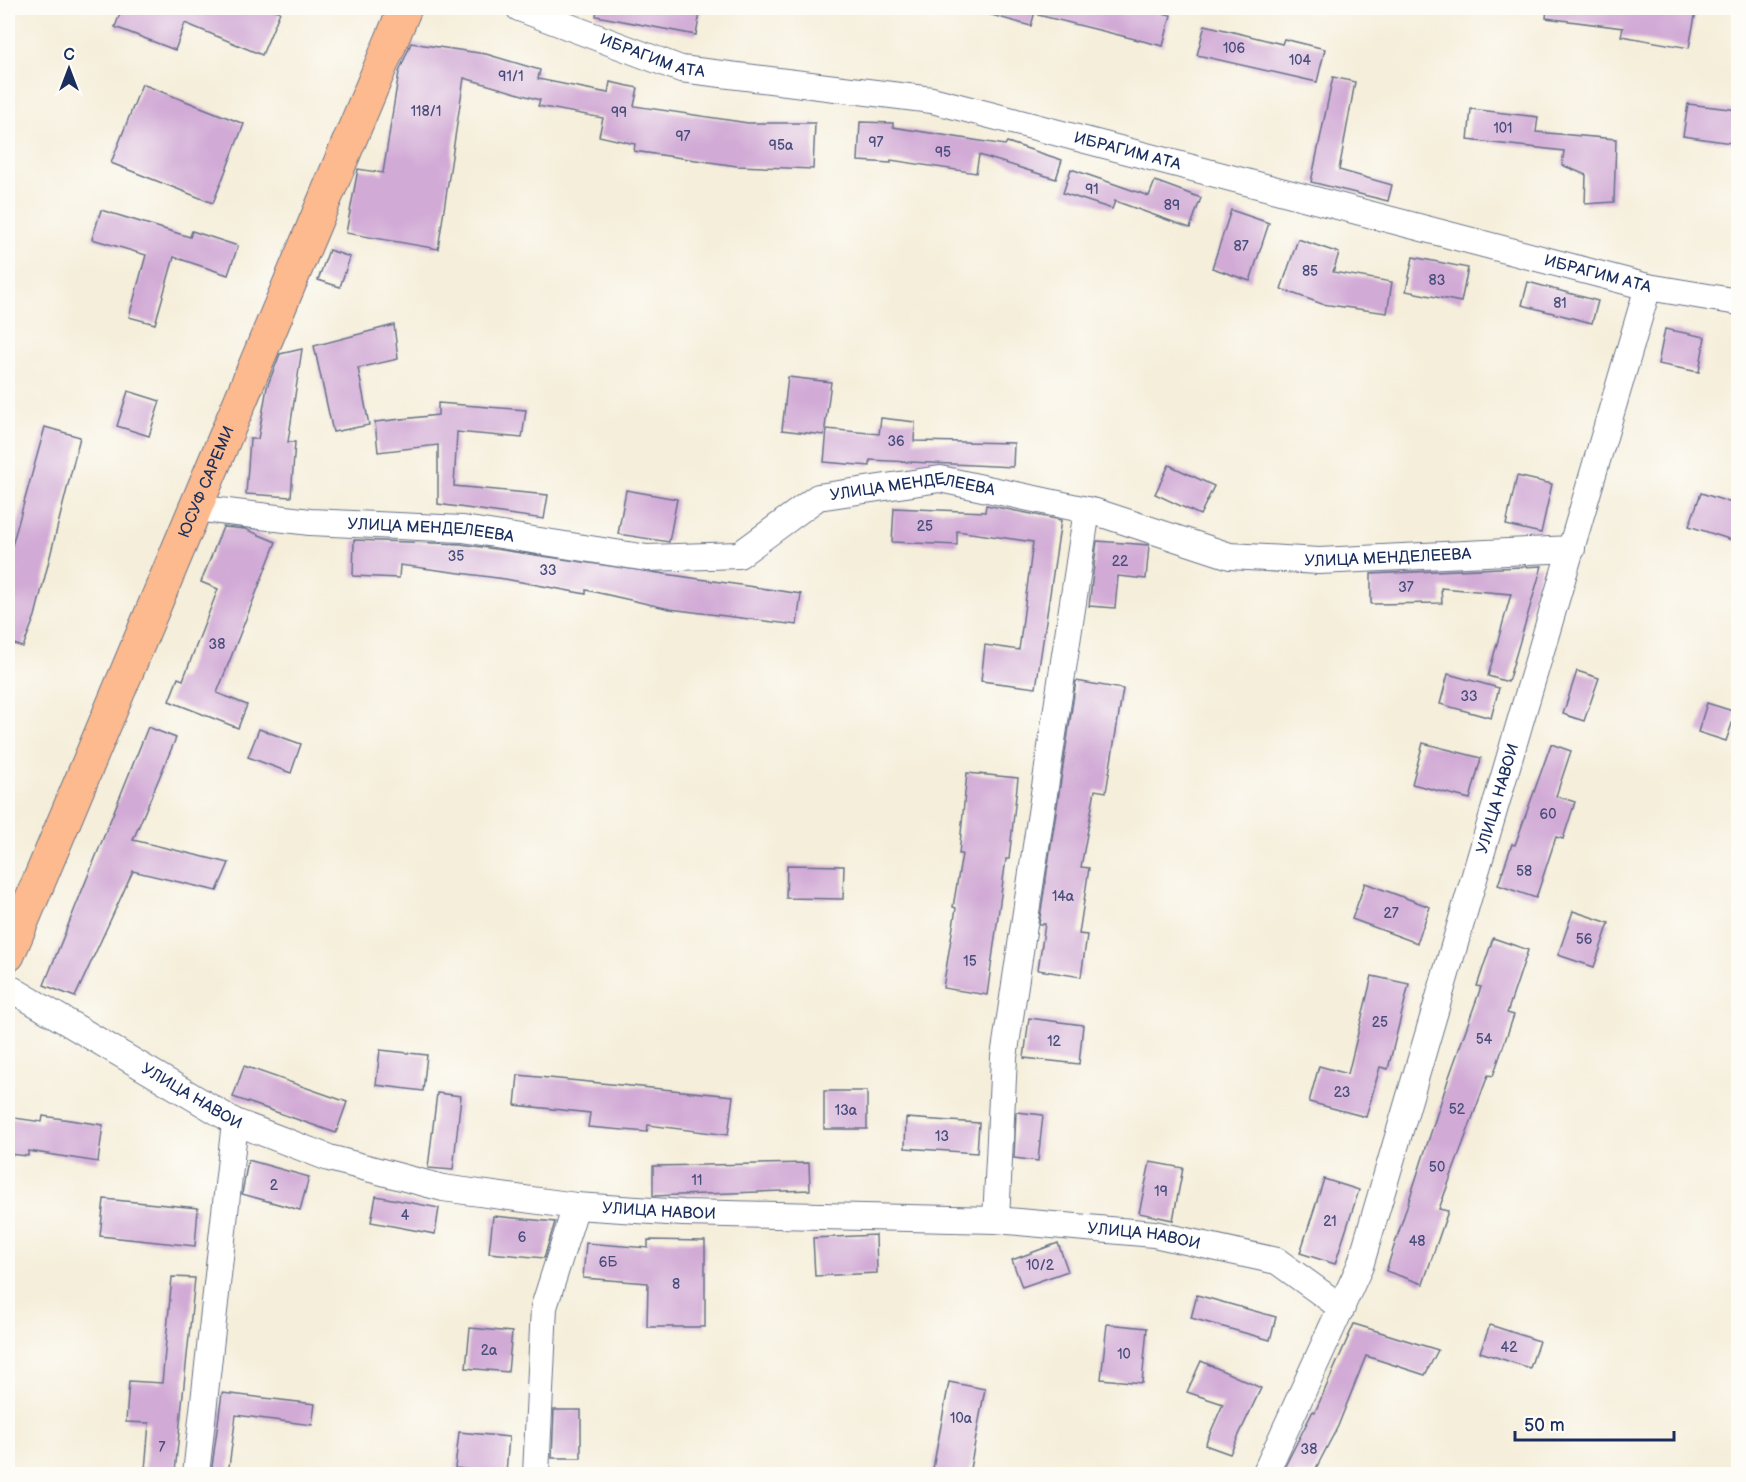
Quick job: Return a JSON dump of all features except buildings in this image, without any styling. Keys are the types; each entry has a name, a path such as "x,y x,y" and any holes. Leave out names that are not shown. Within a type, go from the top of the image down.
{"main road":[{"name":"ЮСУФ САРЕМИ","path":"8,956 405,8"}],"street":[{"name":"ИБРАГИМ АТА","path":"519,8 681,69 932,100 1648,287 1738,302"},
{"name":"УЛИЦА НАВОИ","path":"1265,1474 1360,1266 1648,287"},
{"name":"УЛИЦА МЕНДЕЛЕЕВА","path":"195,508 309,522 463,529 647,558 739,555 818,497 940,479 1087,510 1230,556 1319,561 1572,549"},
{"path":"996,1220 1004,1057 1087,510"},
{"name":"УЛИЦА НАВОИ","path":"8,987 235,1122 329,1158 443,1188 576,1206 683,1213 996,1220 1154,1234 1277,1261 1342,1308"},
{"path":"196,1474 235,1122"},
{"path":"536,1474 544,1306 576,1206"}]}
